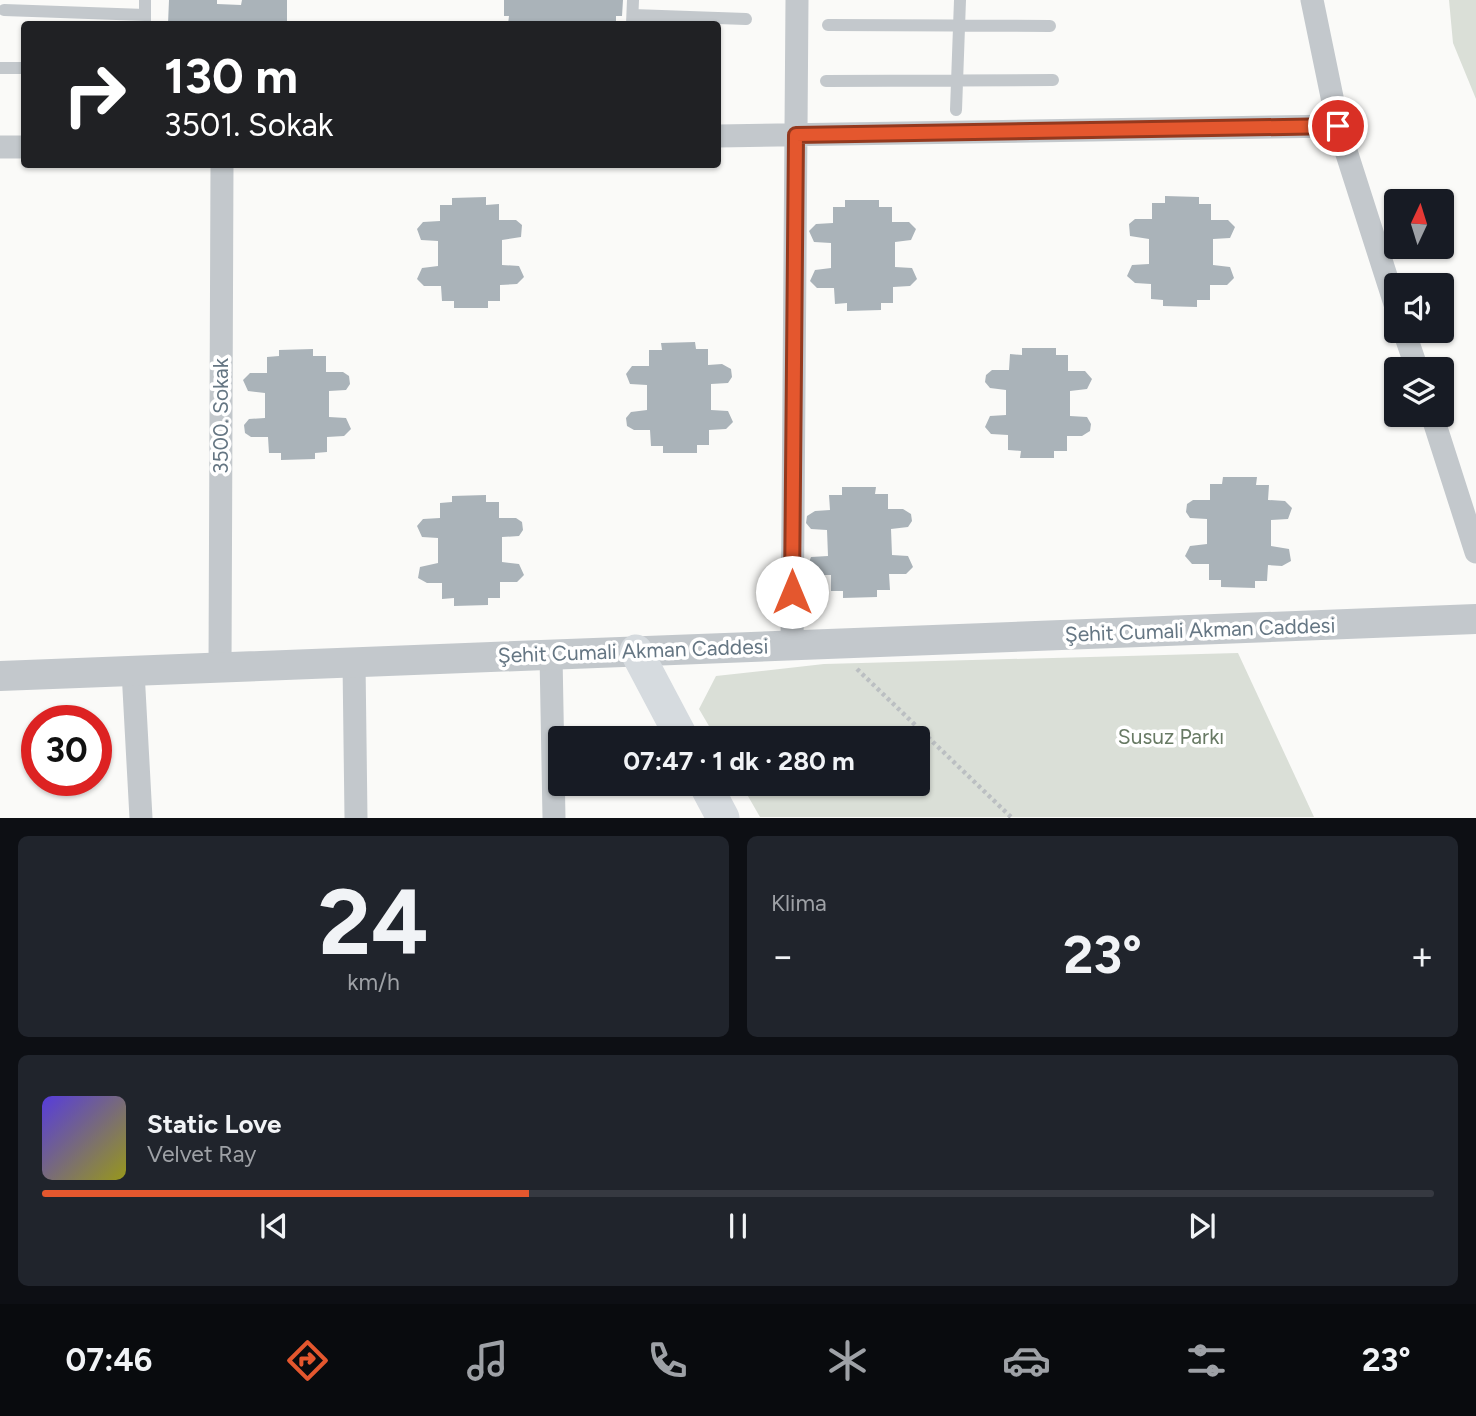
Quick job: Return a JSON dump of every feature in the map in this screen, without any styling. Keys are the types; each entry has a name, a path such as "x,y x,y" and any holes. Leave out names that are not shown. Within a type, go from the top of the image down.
{"main road":[{"path":"636,651 676,726"},
{"path":"712,796 723,817"}],"street":[{"path":"792,646 797,0"},
{"path":"1312,0 1338,126 1385,273"},
{"path":"721,136 1338,126"},
{"path":"0,147 21,147"},
{"name":"3500. Sokak","path":"220,668 222,168"},
{"path":"1436,427 1476,552"},
{"name":"Şehit Cumali Akman Caddesi","path":"0,676 1476,619"},
{"path":"551,654 554,817"},
{"path":"354,662 356,817"},
{"path":"133,671 141,817"}],"lane":[{"path":"4,10 145,20 145,0"},
{"path":"633,0 632,20 746,19"},
{"path":"956,110 960,0"},
{"path":"828,25 1050,26"},
{"path":"1,68 21,68"},
{"path":"826,81 1053,80"}],"path":[{"path":"831,644 1012,817"}],"green space":[{"path":"1449,0 1476,0 1476,99 1453,43"},
{"name":"Susuz Parkı","path":"1238,653 1314,817 760,817 748,796 930,796 930,726 709,726 699,709 716,676 824,664"}],"building":[{"path":"169,0 217,0 217,4 241,5 242,0 287,0 287,21 168,21"},
{"path":"504,0 623,0 622,16 616,16 616,21 508,21 509,16 504,16"},
{"path":"1165,196 1199,197 1199,204 1211,204 1211,220 1228,220 1235,227 1230,238 1213,239 1213,265 1230,267 1234,278 1227,285 1210,285 1210,300 1197,300 1197,307 1163,306 1163,300 1151,299 1151,284 1135,283 1127,276 1132,265 1149,264 1149,239 1130,236 1129,224 1135,219 1152,219 1152,203 1165,203"},
{"path":"486,197 486,205 499,204 499,220 516,220 522,225 521,237 502,240 502,265 519,266 524,277 517,284 500,285 500,301 488,301 488,308 454,308 454,301 442,301 441,286 424,286 417,279 422,268 438,266 438,241 421,240 417,229 423,222 440,221 440,205 452,205 452,198"},
{"path":"845,200 879,200 879,207 892,207 892,222 909,222 916,229 911,240 895,242 895,267 912,268 917,279 910,286 893,287 893,303 881,303 881,310 847,311 847,303 835,304 834,288 817,288 810,281 815,270 831,268 831,243 814,242 809,231 816,224 833,223 833,207 845,207"},
{"path":"695,342 696,349 708,349 708,365 722,364 731,369 732,377 728,383 711,384 711,410 728,411 733,422 726,429 709,430 709,445 697,445 697,453 663,453 663,446 651,446 650,430 634,430 627,426 626,418 631,412 647,410 647,385 630,384 626,374 632,366 649,366 649,350 662,350 661,343"},
{"path":"1022,348 1056,348 1056,355 1068,355 1068,371 1085,371 1092,379 1087,389 1070,391 1070,416 1087,417 1091,424 1090,431 1082,436 1067,436 1067,451 1054,451 1054,458 1020,458 1021,451 1008,450 1008,435 991,434 985,427 990,416 1006,415 1006,390 990,388 985,382 986,375 992,370 1009,370 1010,354 1022,355"},
{"path":"313,349 313,356 326,356 326,372 343,372 349,376 350,384 346,390 329,391 329,417 346,418 351,429 344,436 327,437 327,452 315,453 315,459 281,460 281,453 269,453 268,437 251,437 245,433 244,425 249,419 265,418 265,393 248,391 243,380 250,373 267,373 267,357 279,356 279,350"},
{"path":"1223,477 1257,477 1256,485 1269,485 1268,500 1285,501 1292,508 1288,519 1271,520 1271,546 1289,549 1291,561 1282,566 1268,565 1267,581 1255,581 1255,588 1221,587 1221,580 1209,580 1209,564 1192,564 1185,556 1190,546 1207,544 1207,519 1190,518 1186,512 1187,504 1193,500 1210,500 1210,484 1222,484"},
{"path":"842,487 876,487 875,494 888,494 888,509 903,509 911,514 912,521 908,527 891,529 892,555 908,556 913,567 906,574 889,574 890,590 877,590 877,597 843,598 843,591 831,591 831,575 814,575 807,568 811,557 828,556 827,530 811,529 806,523 807,516 815,511 830,510 829,495 842,495"},
{"path":"486,495 486,502 499,502 499,518 516,518 522,522 523,530 519,536 502,537 502,562 519,564 524,575 517,582 500,582 500,598 488,598 488,605 454,606 454,598 442,599 442,583 427,583 418,578 420,567 438,563 438,538 422,537 417,526 423,519 440,518 440,503 452,502 452,496"}],"route":[{"path":"792,592 796,135 1338,126"}]}
